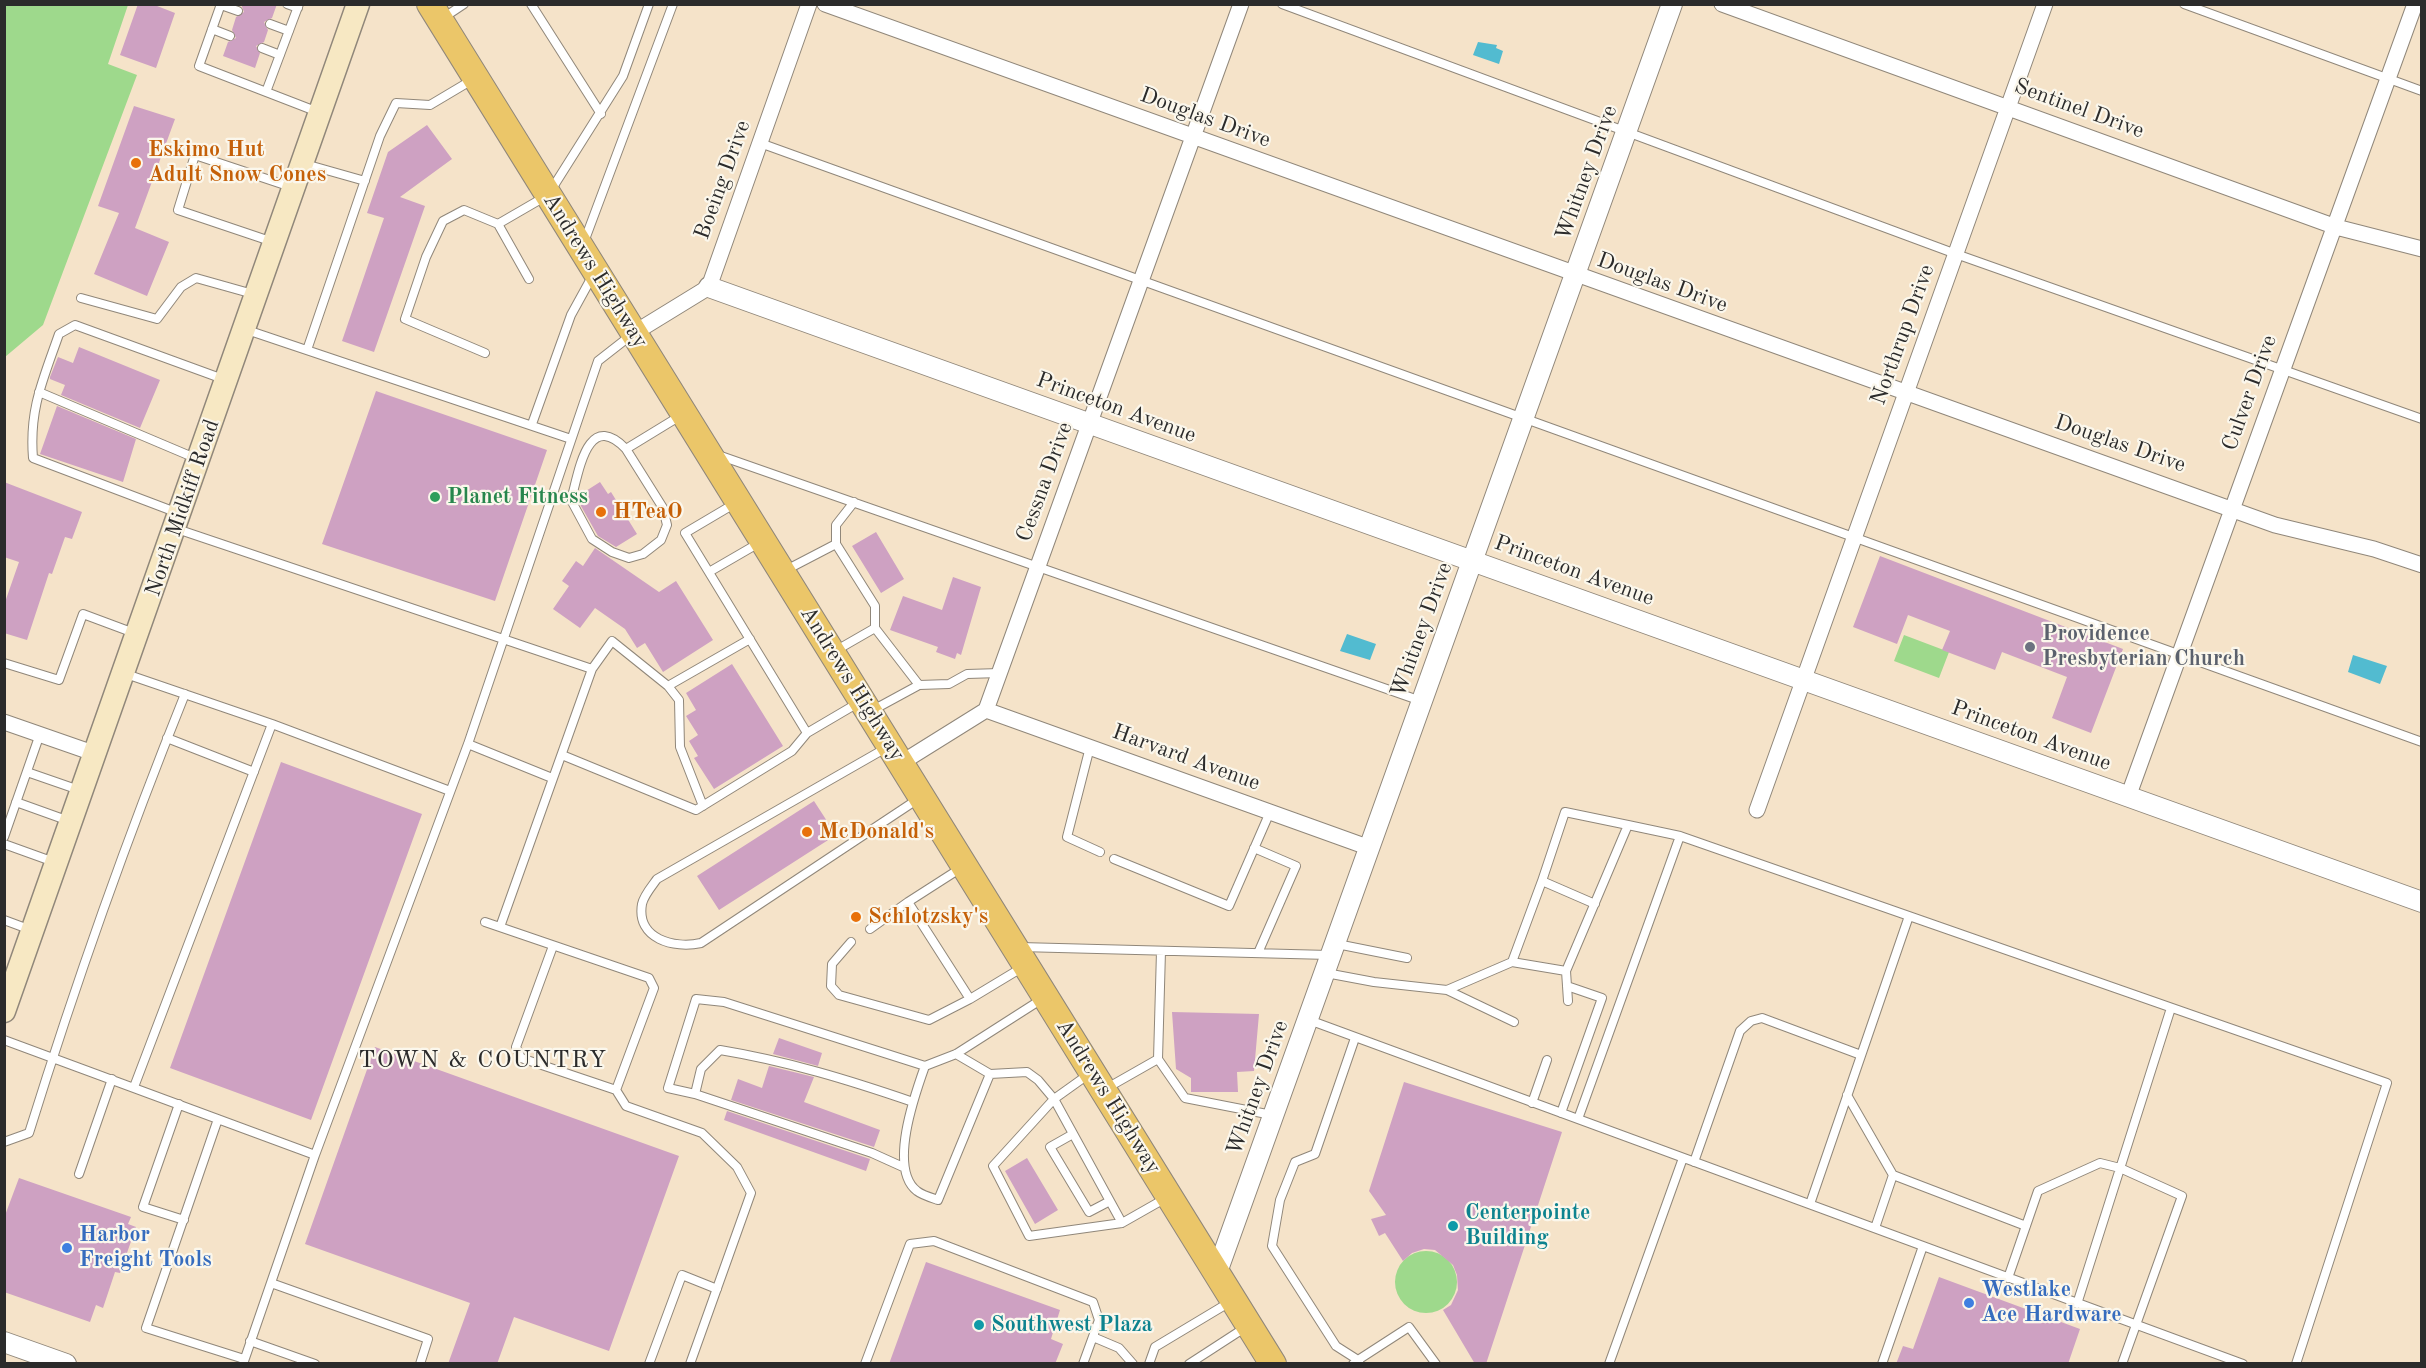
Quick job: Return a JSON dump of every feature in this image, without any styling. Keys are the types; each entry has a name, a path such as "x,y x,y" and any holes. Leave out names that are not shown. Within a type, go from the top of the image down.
{"main road":[{"name":"North Midkiff Road","path":"5,1006 246,330 358,4"},
{"name":"Andrews Highway","path":"435,12 1273,1364"}],"street":[{"name":"Boeing Drive","path":"709,287 809,4"},
{"name":"Douglas Drive","path":"825,4 1576,276 2232,507 2276,525 2374,549 2421,565"},
{"name":"Cessna Drive","path":"986,710 1241,4"},
{"name":"Whitney Drive","path":"1217,1272 1672,4"},
{"name":"Sentinel Drive","path":"1722,4 2336,227 2421,249"},
{"name":"Northrup Drive","path":"1757,810 2045,4"},
{"name":"Culver Drive","path":"2128,797 2415,4"},
{"path":"634,333 709,287"},
{"name":"Princeton Avenue","path":"709,287 2421,902"},
{"path":"895,754 986,710"},
{"name":"Harvard Avenue","path":"986,710 1370,848"},
{"path":"4,722 96,754"},
{"path":"4,1342 56,1362"}],"lane":[{"path":"266,92 298,7 287,4"},
{"path":"435,12 464,4"},
{"path":"531,4 601,114"},
{"path":"498,224 548,195 623,76 650,4"},
{"path":"582,249 673,4"},
{"path":"1282,4 1956,254 2421,419"},
{"path":"2184,4 2421,91"},
{"path":"238,11 221,5 199,66 322,114"},
{"path":"270,24 289,31"},
{"path":"212,29 230,36"},
{"path":"261,48 280,56"},
{"path":"307,350 365,181 396,103 430,105 476,78"},
{"path":"760,143 2421,742"},
{"path":"276,243 178,210 195,155 295,188"},
{"path":"304,164 365,181"},
{"path":"485,353 405,319 426,256 443,221 464,210 498,224 529,279"},
{"path":"532,424 571,315 596,271"},
{"path":"81,298 158,320 181,287 195,278 258,295"},
{"path":"227,381 75,326 59,334 39,392 31,427 33,458 178,521 504,640 592,669"},
{"path":"246,330 532,424 570,439"},
{"path":"218,1119 146,1328 243,1361 315,1155 468,744 598,362 634,333"},
{"path":"39,392 199,460"},
{"path":"626,449 684,414"},
{"path":"602,435 615,438 626,449 663,508 667,525 661,540 643,554 629,558 612,552 592,539 571,500 584,454 593,439 602,435"},
{"path":"707,451 1422,701"},
{"path":"738,502 685,533 807,733"},
{"path":"854,502 836,525 836,544 875,606 875,628 919,685"},
{"path":"709,572 763,540"},
{"path":"783,573 836,544"},
{"path":"4,663 59,680 83,614 138,635"},
{"path":"832,653 875,628"},
{"path":"668,686 750,639"},
{"path":"500,927 592,669 612,641 668,686 679,700 680,747 703,806"},
{"path":"562,755 696,810 792,751 807,733 865,706 919,685 949,684 967,674 1000,673"},
{"path":"124,674 272,724 450,791"},
{"path":"4,1142 29,1133 52,1058 167,738 185,694"},
{"path":"134,1087 272,724"},
{"path":"4,837 40,734"},
{"path":"167,738 254,772"},
{"path":"468,744 552,778"},
{"path":"1090,747 1066,837 1100,852"},
{"path":"895,754 657,879 642,902 642,919 654,935 667,944 684,947 700,943 922,796"},
{"path":"27,772 83,791"},
{"path":"16,802 72,822"},
{"path":"1114,859 1229,906 1270,812"},
{"path":"1512,962 1565,812 1680,836 2387,1083 2296,1364"},
{"path":"1568,1001 1566,971 1628,825"},
{"path":"1578,1119 1680,836"},
{"path":"4,844 57,863"},
{"path":"1254,848 1296,866 1258,953"},
{"path":"870,929 965,866"},
{"path":"1542,881 1595,904"},
{"path":"908,902 970,999"},
{"path":"1810,1204 1909,916"},
{"path":"4,920 33,930"},
{"path":"485,922 649,978 654,988 616,1090"},
{"path":"851,942 832,964 831,986 839,995 929,1020 970,999 1021,956 1161,951 1407,958"},
{"path":"553,946 516,1047 520,1058 616,1090 626,1106 702,1133 737,1167 751,1193 690,1364"},
{"path":"1161,951 1158,1059 1185,1098 1273,1115"},
{"path":"1330,957 1374,982 1447,990 1514,1022"},
{"path":"1447,990 1512,962 1566,971"},
{"path":"1561,1113 1602,999 1567,986"},
{"path":"903,1167 872,1153 694,1094 668,1088 696,999 724,1002 925,1066 956,1054 1046,996"},
{"path":"2077,1304 2170,1008"},
{"path":"1694,1162 1740,1031 1751,1021 1762,1018 1861,1055"},
{"path":"1308,1020 2243,1364"},
{"path":"1355,1038 1316,1154 1295,1162 1280,1200 1272,1245 1336,1346 1357,1362 1409,1327 1436,1364"},
{"path":"4,1040 315,1155"},
{"path":"694,1094 700,1069 720,1050 772,1058 913,1102"},
{"path":"956,1054 990,1074 1026,1072 1038,1080 1054,1099 1122,1223"},
{"path":"1158,1059 1054,1099 993,1166 1029,1236 1122,1223 1169,1196"},
{"path":"1532,1102 1547,1060"},
{"path":"925,1066 913,1102 903,1167 916,1191 938,1200 990,1074"},
{"path":"79,1174 112,1079"},
{"path":"1847,1095 1893,1175 2026,1226"},
{"path":"179,1104 143,1207 184,1220"},
{"path":"1073,1134 1050,1147 1089,1212 1110,1201"},
{"path":"1610,1364 1683,1158"},
{"path":"2008,1278 2038,1191 2100,1163 2120,1168 2182,1196 2122,1364"},
{"path":"1875,1228 1893,1175"},
{"path":"865,1364 910,1244 934,1240 1093,1302 1099,1320 1083,1364"},
{"path":"1882,1364 1923,1246"},
{"path":"649,1364 682,1275 717,1289"},
{"path":"271,1283 428,1340 420,1364"},
{"path":"1149,1364 1155,1347 1234,1299"},
{"path":"1189,1364 1250,1325"},
{"path":"1093,1337 1119,1348 1133,1364"},
{"path":"250,1341 315,1364"}],"green space":[{"path":"5,4 128,5 108,64 137,75 43,325 5,357"},
{"path":"1904,635 1949,652 1939,678 1894,661"},
{"path":"1426,1251 1438,1253 1448,1260 1455,1270 1457,1282 1455,1294 1448,1304 1438,1311 1426,1313 1414,1311 1404,1304 1397,1294 1395,1282 1397,1270 1404,1260 1414,1253"}],"water":[{"path":"1478,42 1497,45 1496,48 1503,51 1499,64 1473,55"},
{"path":"1347,634 1376,644 1370,660 1340,651"},
{"path":"2353,655 2387,666 2380,684 2348,672"}],"building":[{"path":"138,4 152,4 175,13 156,68 120,55"},
{"path":"241,4 277,4 272,18 264,22 268,30 264,42 256,46 260,53 255,68 223,56 228,42 236,38 232,30 236,17 244,12"},
{"path":"134,106 175,119 135,228 169,242 147,296 94,274 119,213 98,206"},
{"path":"427,125 452,159 400,197 425,206 374,352 342,341 384,218 367,213 388,152"},
{"path":"79,347 160,380 140,428 61,395 65,385 50,377 58,357 73,363"},
{"name":"Planet Fitness","path":"376,391 547,450 495,601 322,544"},
{"path":"57,406 136,439 123,482 40,454"},
{"path":"4,482 82,512 72,539 65,537 52,574 49,573 27,640 4,633 4,605 19,562 4,557"},
{"name":"HTeaO","path":"600,482 608,494 611,492 637,534 616,547 598,536 577,499 578,496"},
{"path":"876,532 904,579 881,593 852,546"},
{"path":"595,548 659,592 676,581 713,640 663,672 645,643 637,648 625,629 595,608 580,628 553,609 569,586 562,581 576,561 583,566"},
{"name":"Providence Presbyterian Church","path":"1880,556 2123,649 2091,733 2052,718 2067,677 2002,652 1995,670 1942,650 1950,631 1908,615 1897,644 1853,627"},
{"path":"953,577 981,587 961,655 957,653 955,659 936,652 938,647 890,630 903,596 942,610"},
{"path":"732,664 783,746 714,789 694,758 698,756 689,741 698,735 686,716 696,710 686,693"},
{"path":"281,762 422,814 311,1120 170,1068"},
{"path":"814,801 836,835 719,910 697,876"},
{"path":"1172,1012 1259,1014 1254,1071 1237,1072 1238,1092 1191,1092 1191,1078 1176,1069"},
{"path":"779,1038 822,1053 818,1066 773,1054"},
{"path":"375,1047 679,1156 609,1351 514,1317 497,1364 448,1364 470,1303 305,1244"},
{"path":"769,1066 814,1077 804,1102 880,1130 874,1147 731,1100 738,1079 762,1088"},
{"name":"Centerpointe Building","path":"1404,1082 1562,1132 1486,1364 1475,1364 1443,1310 1451,1305 1458,1290 1457,1275 1453,1265 1435,1250 1424,1249 1412,1253 1403,1261 1385,1233 1379,1236 1371,1219 1386,1215 1369,1191"},
{"path":"727,1111 870,1159 866,1171 724,1120"},
{"path":"1027,1158 1058,1210 1035,1224 1005,1171"},
{"name":"Harbor Freight Tools","path":"19,1178 131,1217 128,1224 136,1227 120,1273 115,1272 103,1308 96,1305 90,1322 4,1292 4,1218"},
{"name":"Southwest Plaza","path":"926,1262 1060,1310 1051,1339 1063,1344 1055,1364 889,1364"},
{"name":"Westlake Ace Hardware","path":"1939,1277 2080,1329 2068,1364 1896,1364 1903,1346 1913,1349"}],"place":[{"name":"Eskimo Hut Adult Snow Cones","path":"136,163"},
{"name":"Planet Fitness","path":"435,497"},
{"name":"HTeaO","path":"601,512"},
{"name":"Providence Presbyterian Church","path":"2030,647"},
{"name":"McDonald's","path":"807,832"},
{"name":"Schlotzsky's","path":"856,917"},
{"name":"Centerpointe Building","path":"1453,1226"},
{"name":"Harbor Freight Tools","path":"67,1248"},
{"name":"Westlake Ace Hardware","path":"1969,1303"},
{"name":"Southwest Plaza","path":"979,1325"}],"district":[{"name":"TOWN & COUNTRY","path":"483,1061"}]}
